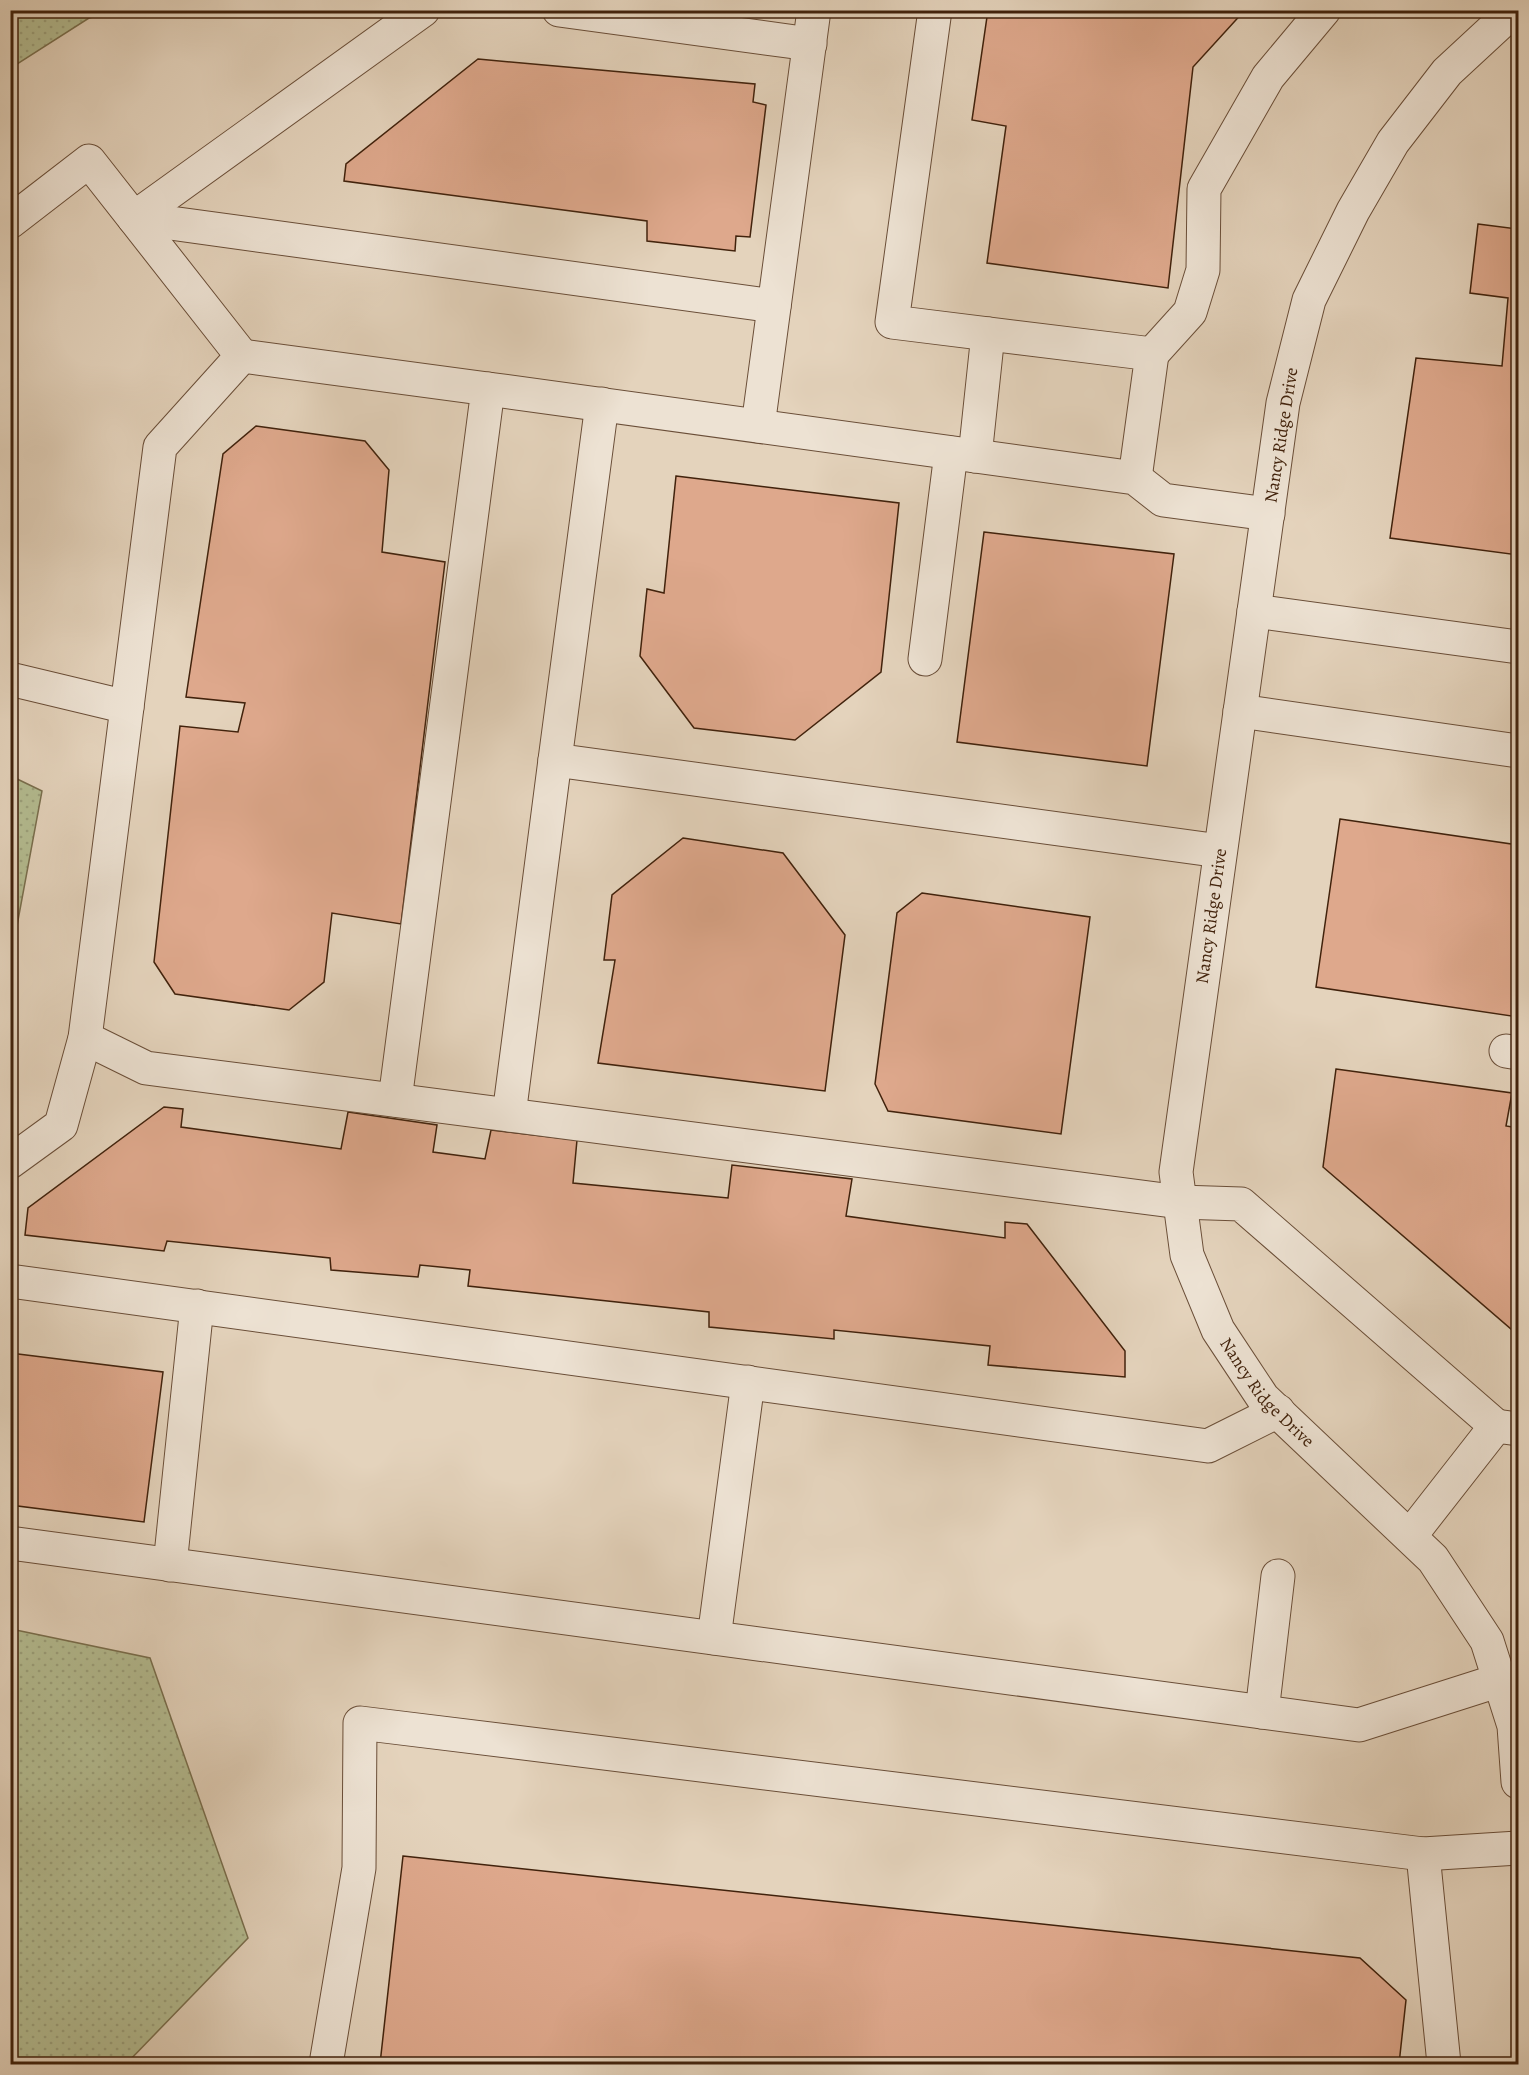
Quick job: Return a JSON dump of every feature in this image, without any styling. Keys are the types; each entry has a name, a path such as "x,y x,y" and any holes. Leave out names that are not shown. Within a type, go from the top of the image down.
{"street":[{"path":"134,218 423,10"},
{"path":"559,10 810,44"},
{"path":"758,426 814,10"},
{"path":"935,10 892,322 1152,354"},
{"path":"1135,478 1152,354 1190,312 1203,270 1204,189 1268,77 1324,10"},
{"name":"Nancy Ridge Drive","path":"1514,10 1447,72 1393,142 1353,211 1308,300 1283,403 1176,1172 1187,1255 1218,1330 1263,1398 1433,1558 1487,1641 1514,1726 1518,1782"},
{"path":"10,222 90,161 242,356 1135,478 1163,500 1268,514"},
{"path":"134,218 774,306"},
{"path":"926,659 963,455 988,334"},
{"path":"10,1162 61,1125 85,1038 160,447 242,356"},
{"path":"395,1100 488,389"},
{"path":"509,1115 602,404"},
{"path":"1254,611 1518,647"},
{"path":"10,679 127,707"},
{"path":"1240,711 1518,751"},
{"path":"555,760 1220,851"},
{"path":"85,1038 146,1068 1180,1202 1241,1204 1507,1427 1410,1536"},
{"path":"10,1281 1208,1446 1278,1411"},
{"path":"170,1565 197,1306"},
{"path":"714,1638 748,1382"},
{"path":"10,1543 1359,1725 1500,1680"},
{"path":"1262,1712 1278,1576"},
{"path":"326,2064 359,1868 360,1723 1423,1854 1518,1848"},
{"path":"1423,1854 1444,2064"}],"green space":[{"path":"11,10 117,11 89,18 11,68"},
{"path":"11,776 42,791 11,958"},
{"path":"11,1629 150,1658 248,1938 126,2064 11,2064"}],"building":[{"path":"988,10 1245,10 1193,67 1168,288 987,263 1006,126 972,120"},
{"path":"478,59 755,84 753,102 766,105 750,237 736,236 735,251 647,241 647,221 344,181 346,164"},
{"path":"1478,224 1517,229 1518,224 1518,555 1390,538 1416,358 1502,366 1508,298 1470,293"},
{"path":"256,426 365,441 389,470 382,552 445,562 401,924 332,913 324,982 289,1010 175,994 154,962 180,726 238,732 245,703 186,697 223,454"},
{"path":"676,476 899,503 881,672 795,740 694,728 640,656 647,589 664,593"},
{"path":"984,532 1174,554 1147,766 957,742"},
{"path":"1340,819 1518,845 1518,1017 1316,987"},
{"path":"683,838 783,853 845,935 825,1091 598,1063 615,960 604,960 612,895"},
{"path":"922,893 1090,917 1061,1134 888,1111 875,1084 897,913"},
{"path":"1336,1069 1512,1093 1506,1126 1518,1128 1518,1335 1323,1167"},
{"path":"164,1107 183,1109 181,1127 341,1149 348,1112 437,1125 433,1152 485,1159 491,1130 577,1140 573,1183 728,1198 732,1165 852,1179 846,1216 1005,1238 1005,1222 1027,1224 1125,1351 1125,1377 988,1365 990,1346 834,1330 834,1339 709,1327 709,1312 468,1286 470,1270 420,1265 418,1277 331,1270 330,1258 167,1241 164,1251 25,1235 28,1208"},
{"path":"10,1353 163,1372 144,1522 10,1505"},
{"path":"403,1856 1360,1958 1406,2000 1399,2064 380,2064"}]}
